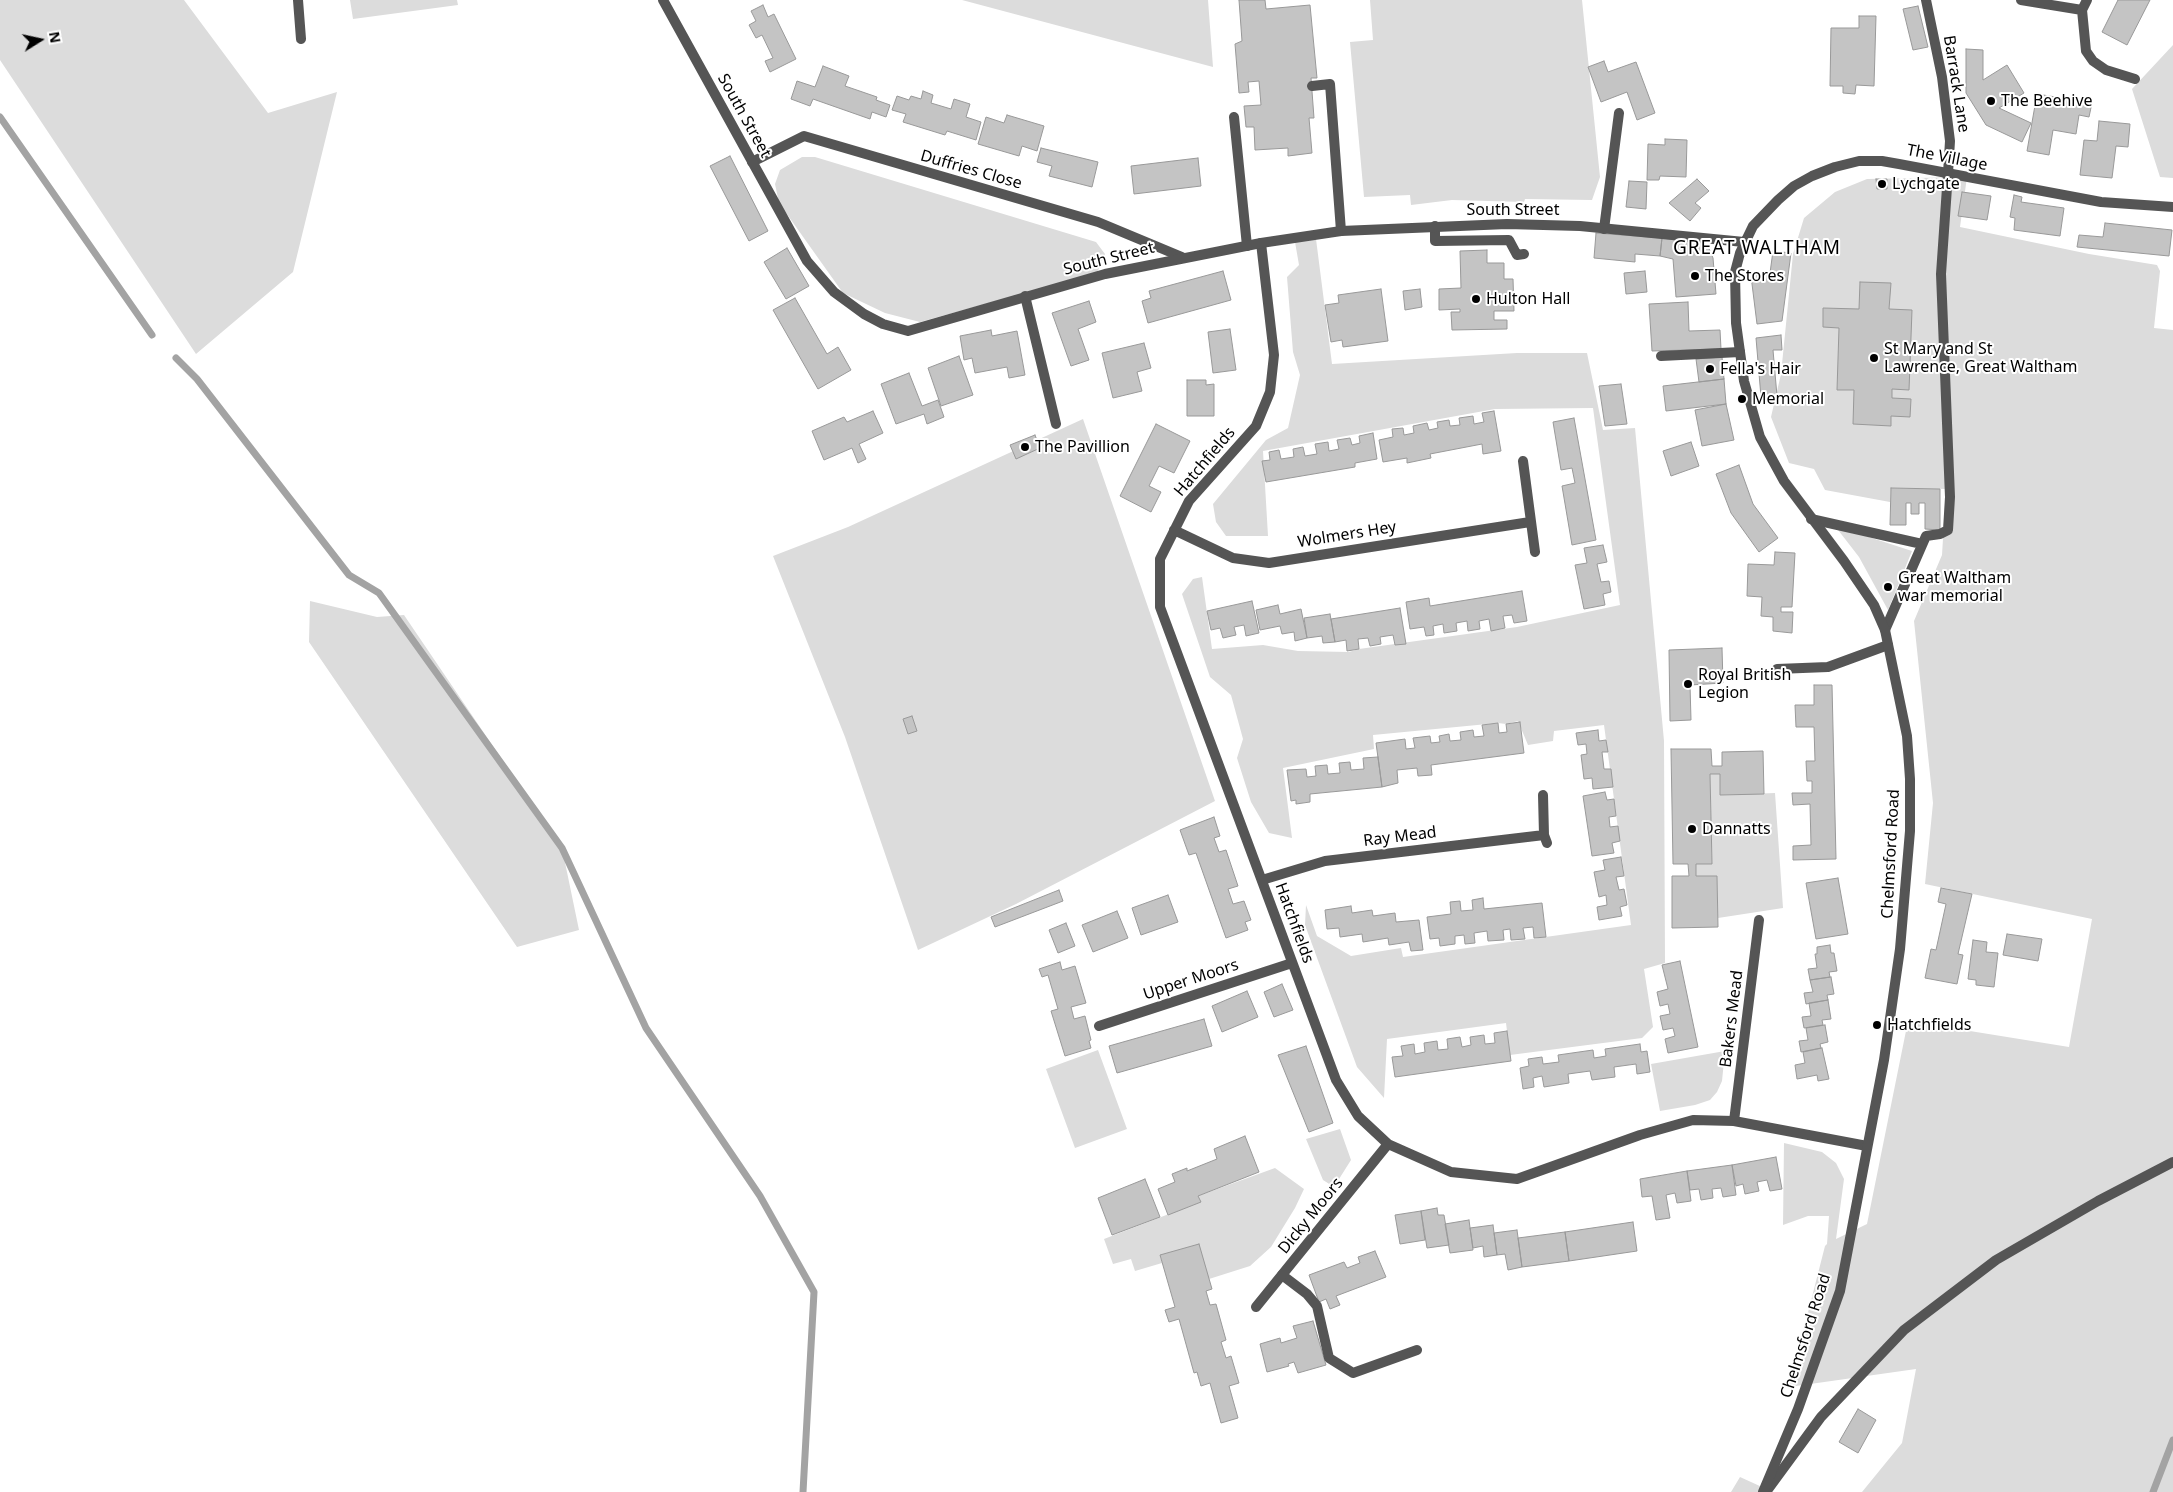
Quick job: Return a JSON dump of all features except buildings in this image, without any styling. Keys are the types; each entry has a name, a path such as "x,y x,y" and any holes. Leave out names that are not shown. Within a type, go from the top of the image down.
{"street":[{"path":"298,0 301,39"},
{"name":"South Street","path":"662,0 807,261 834,292 864,314 883,324 908,331 1105,274 1261,243 1341,231 1507,224 1604,229 1744,242"},
{"name":"Barrack Lane","path":"1922,544 1926,536 1940,534 1948,530 1950,497 1941,274 1950,141 1942,78 1926,0"},
{"path":"2021,0 2082,10"},
{"path":"2087,0 2082,10 2086,51 2093,61 2106,70 2135,79"},
{"path":"1312,86 1330,84 1341,231"},
{"path":"1604,229 1618,113"},
{"path":"1234,116 1247,246"},
{"name":"Duffries Close","path":"752,162 804,136 1098,222 1182,258"},
{"name":"The Village","path":"1744,242 1753,226 1783,196 1812,176 1835,167 1859,161 1882,161 2101,202 2173,207"},
{"path":"1507,224 1509,240 1517,255 1524,254"},
{"path":"1435,226 1435,242 1509,240"},
{"name":"Chelmsford Road","path":"1744,242 1735,272 1736,323 1744,381 1760,437 1784,481 1844,561 1874,605 1885,630 1906,736 1910,779 1910,831 1900,949 1884,1060 1840,1290 1801,1400 1764,1492"},
{"name":"Hatchfields","path":"1261,243 1274,355 1270,392 1256,426 1189,501 1174,530 1160,559 1160,607 1336,1080 1358,1116 1388,1144 1451,1172 1517,1179 1640,1136 1693,1120 1734,1121 1867,1146"},
{"path":"1025,296 1056,424"},
{"path":"1661,356 1740,352"},
{"path":"1523,461 1535,552"},
{"path":"1811,519 1922,544 1885,630"},
{"name":"Wolmers Hey","path":"1174,530 1233,558 1269,563 1530,522"},
{"path":"1777,669 1828,667 1888,645"},
{"name":"Ray Mead","path":"1262,880 1325,860 1545,839 1543,795"},
{"name":"Bakers Mead","path":"1734,1121 1759,920"},
{"name":"Upper Moors","path":"1099,1026 1292,963"},
{"name":"Dicky Moors","path":"1256,1307 1388,1144"},
{"path":"1764,1492 1821,1417 1904,1330 1996,1260 2098,1201 2173,1162"},
{"path":"1282,1275 1307,1294 1317,1306 1330,1358 1353,1373 1417,1350"}],"shaded area":[{"path":"0,0 184,0 268,113 337,92 293,272 196,354 0,60"},
{"path":"350,0 457,0 458,5 353,19"},
{"path":"962,0 1208,0 1213,67"},
{"path":"1370,0 1582,0 1600,177 1592,200 1525,199 1524,202 1452,200 1411,205 1410,195 1364,197 1350,42 1373,40"},
{"path":"2173,45 2173,178 2160,177 2132,89"},
{"path":"802,157 815,157 1096,242 1105,254 1097,273 920,322 885,313 843,293 779,203 775,184 780,170"},
{"path":"1967,177 1960,227 2089,254 2157,265 2160,271 2154,328 2173,330 2173,1492 1862,1492 1902,1443 1916,1369 1789,1387 1827,1244 1829,1216 1808,1216 1783,1225 1784,1143 1822,1152 1836,1163 1844,1179 1836,1239 1867,1224 1908,1021 2069,1047 2092,919 1925,884 1933,803 1914,621 1942,555 1946,489 1891,488 1890,502 1825,490 1814,469 1789,463 1771,417 1781,374 1793,254 1804,218 1835,192 1867,179"},
{"path":"1316,239 1332,364 1517,353 1587,353 1603,430 1635,428 1664,741 1665,963 1644,969 1653,1027 1642,1038 1510,1055 1506,1023 1387,1039 1384,1098 1357,1067 1305,925 1306,905 1317,936 1351,956 1401,948 1403,957 1631,925 1604,725 1554,731 1553,741 1528,745 1518,721 1506,724 1498,723 1373,735 1374,749 1283,768 1292,838 1269,833 1251,802 1237,758 1243,739 1231,695 1210,677 1182,594 1193,579 1202,577 1212,649 1263,645 1298,651 1349,652 1517,627 1620,605 1593,408 1495,409 1263,451 1268,536 1226,536 1216,522 1213,504 1266,440 1288,428 1300,375 1293,352 1287,277 1299,265 1295,242"},
{"path":"1083,419 1215,801 1016,904 918,950 845,737 773,556 848,527"},
{"path":"1835,526 1912,551 1888,610 1859,557"},
{"path":"310,601 377,617 404,615 562,848 579,930 517,947 309,642"},
{"path":"1710,774 1720,774 1720,795 1775,793 1783,908 1718,918 1717,876 1696,876 1696,864 1712,863"},
{"path":"1098,1050 1127,1129 1075,1148 1046,1069"},
{"path":"1725,1051 1722,1081 1717,1092 1710,1100 1695,1105 1660,1111 1651,1064"},
{"path":"1340,1129 1351,1160 1334,1187 1323,1180 1306,1139"},
{"path":"1275,1168 1304,1189 1295,1208 1271,1247 1250,1266 1209,1279 1160,1256 1162,1263 1135,1271 1131,1259 1113,1264 1104,1239 1200,1202 1198,1196"},
{"path":"1740,1477 1773,1492 1731,1492"}],"waterway":[{"path":"0,117 152,335"},
{"path":"176,358 197,379 349,575 379,593 562,848 646,1028 760,1196 814,1292 803,1492"},
{"path":"2153,1492 2173,1440"}],"place":[{"name":"The Beehive","path":"1991,101"},
{"name":"Lychgate","path":"1882,184"},
{"name":"The Stores","path":"1695,276"},
{"name":"Hulton Hall","path":"1476,299"},
{"name":"St Mary and St Lawrence, Great Waltham","path":"1874,358"},
{"name":"Fella's Hair","path":"1710,369"},
{"name":"Memorial","path":"1742,399"},
{"name":"The Pavillion","path":"1025,447"},
{"name":"Great Waltham war memorial","path":"1888,587"},
{"name":"Royal British Legion","path":"1688,684"},
{"name":"Dannatts","path":"1692,829"},
{"name":"Hatchfields","path":"1877,1025"}],"district":[{"name":"GREAT WALTHAM","path":"1757,249"}]}
